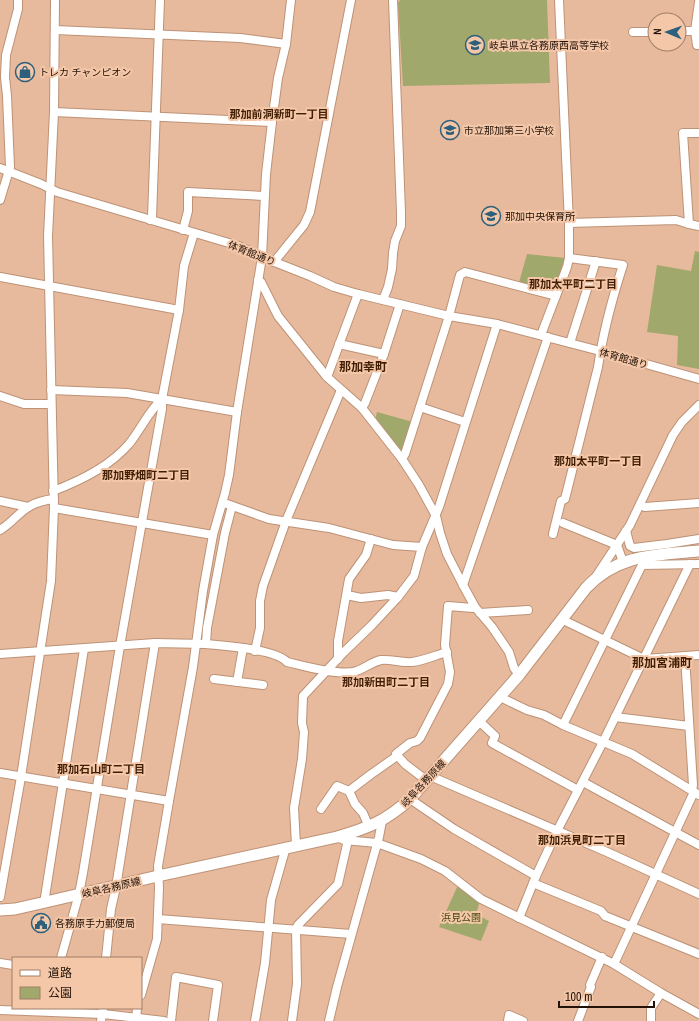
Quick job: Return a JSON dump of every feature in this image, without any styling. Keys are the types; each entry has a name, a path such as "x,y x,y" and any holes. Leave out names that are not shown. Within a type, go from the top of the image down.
{"main road":[{"name":"岐阜各務原線","path":"0,910 15,909 291,846 337,837 382,821 410,799 479,721 519,675 561,619 595,578 623,562 648,556 699,552"}],"street":[{"path":"0,200 10,167 8,96 3,55 18,9 18,0"},
{"path":"0,897 1,884 21,777 51,581 54,508 48,236 54,112 55,0"},
{"path":"0,168 57,192 150,220 152,217 160,0"},
{"path":"142,992 157,939 159,888 158,866 168,801 193,667 203,591 213,535 223,502 228,475 264,245 264,196 272,122 278,78 286,44 291,0"},
{"path":"274,262 304,225 310,212 351,0"},
{"path":"256,1021 265,963 272,900 291,846 294,808 302,759 304,732 302,723 303,696 398,597 414,576 422,547 436,516 497,324 449,316 383,300 390,281 395,241 401,226 402,212 393,0"},
{"path":"463,584 545,336 556,296 569,258 569,223 559,0"},
{"path":"699,2 695,31 697,45 699,45"},
{"path":"55,30 240,38 286,44"},
{"path":"687,31 695,31"},
{"path":"633,32 647,32"},
{"path":"54,112 272,122"},
{"path":"689,224 683,133 699,132"},
{"path":"183,230 188,211 188,192 264,196"},
{"name":"体育館通り","path":"150,220 239,246 334,287 383,300"},
{"path":"569,223 676,220 699,226"},
{"path":"61,957 79,894 120,646 162,409 162,399 179,310 184,266 194,233"},
{"path":"553,534 561,501 565,499 598,367 600,351 613,295 623,266 569,258"},
{"path":"570,343 596,261"},
{"path":"402,459 405,454 449,316 460,275 465,272 556,296"},
{"path":"0,277 179,310"},
{"path":"258,280 261,282 278,316 327,377 362,408 402,459 436,516 447,554 463,584 478,610 509,652 514,668 519,675"},
{"path":"327,377 358,294"},
{"path":"362,408 384,354 400,304"},
{"name":"体育館通り","path":"497,324 699,379"},
{"path":"339,344 384,354"},
{"path":"51,390 127,393 237,412"},
{"path":"255,650 260,628 260,600 263,586 286,521 341,390"},
{"path":"0,396 24,404 52,404"},
{"path":"0,530 9,525 28,507 44,501 113,459 129,444 154,406 162,399"},
{"path":"595,578 626,531 673,435 682,422 699,404"},
{"path":"420,407 465,422"},
{"path":"0,501 28,507"},
{"path":"223,502 269,519 323,527 393,544 422,547"},
{"path":"640,505 645,507 699,503"},
{"path":"206,644 207,628 225,533 232,506"},
{"path":"54,508 213,535"},
{"path":"563,523 617,545 623,562"},
{"path":"626,531 630,546 634,548 699,539"},
{"path":"338,659 338,641 349,579 366,555 371,539"},
{"path":"563,725 642,564 699,564"},
{"path":"519,918 557,831 603,742 690,564"},
{"path":"347,595 361,598 388,595 398,597"},
{"path":"349,791 397,756 396,754 410,743 417,741 420,738 448,684 450,672 445,636 448,606 473,608 478,610 528,610"},
{"path":"561,619 644,659 699,655"},
{"path":"0,654 155,644 206,644 255,650 276,654 287,662 328,670 353,672 377,661 396,660 413,662 447,652"},
{"path":"106,957 111,909 155,644"},
{"path":"237,682 242,648"},
{"path":"45,902 62,783 84,649"},
{"path":"614,964 674,832 695,792 693,784 685,656"},
{"path":"214,679 264,685"},
{"path":"500,697 527,710 544,715 563,725 632,754 695,792"},
{"path":"615,717 689,726"},
{"path":"479,721 495,736 492,743 578,790"},
{"path":"397,756 405,764 428,778 607,852 699,894"},
{"path":"0,773 168,801"},
{"path":"583,782 699,845"},
{"path":"321,809 337,786 349,791 354,804 363,813 368,827"},
{"path":"410,799 454,829 535,879 601,911 605,916 699,954"},
{"path":"329,1021 382,821"},
{"path":"337,837 344,840 377,843 421,859 445,871 481,899 602,957 699,1014"},
{"path":"292,1021 297,984 296,929 298,925 338,884 348,840"},
{"path":"158,919 351,934"},
{"path":"578,1021 591,987 590,985 602,957"},
{"path":"0,964 12,965"},
{"path":"171,1021 176,977 218,985 213,1021"},
{"path":"651,1021 651,1008 661,993"},
{"path":"136,1019 138,1009"},
{"path":"0,1010 52,1010 164,1021"},
{"path":"50,1021 52,1010"},
{"path":"508,1021 510,1015 523,1021"}],"green space":[{"name":"岐阜県立各務原西高等学校","path":"400,0 547,0 550,83 403,86 398,3"},
{"path":"695,251 699,252 699,369 677,365 678,336 647,332 657,265 691,271"},
{"path":"527,254 565,258 553,295 518,286"},
{"path":"377,412 413,422 401,457 375,420"},
{"name":"浜見公園","path":"458,885 480,901 476,914 489,921 481,941 439,927"}],"place":[{"name":"岐阜県立各務原西高等学校","path":"475,45"},
{"name":"トレカ チャンピオン","path":"25,72"},
{"name":"市立那加第三小学校","path":"450,130"},
{"name":"那加中央保育所","path":"491,216"},
{"name":"各務原手力郵便局","path":"41,923"}],"district":[{"name":"那加前洞新町一丁目","path":"279,114"},
{"name":"那加太平町二丁目","path":"573,284"},
{"name":"那加幸町","path":"363,367"},
{"name":"那加太平町一丁目","path":"598,461"},
{"name":"那加野畑町二丁目","path":"146,475"},
{"name":"那加宮浦町","path":"662,663"},
{"name":"那加新田町二丁目","path":"386,682"},
{"name":"那加石山町二丁目","path":"101,769"},
{"name":"那加浜見町二丁目","path":"582,840"}]}
